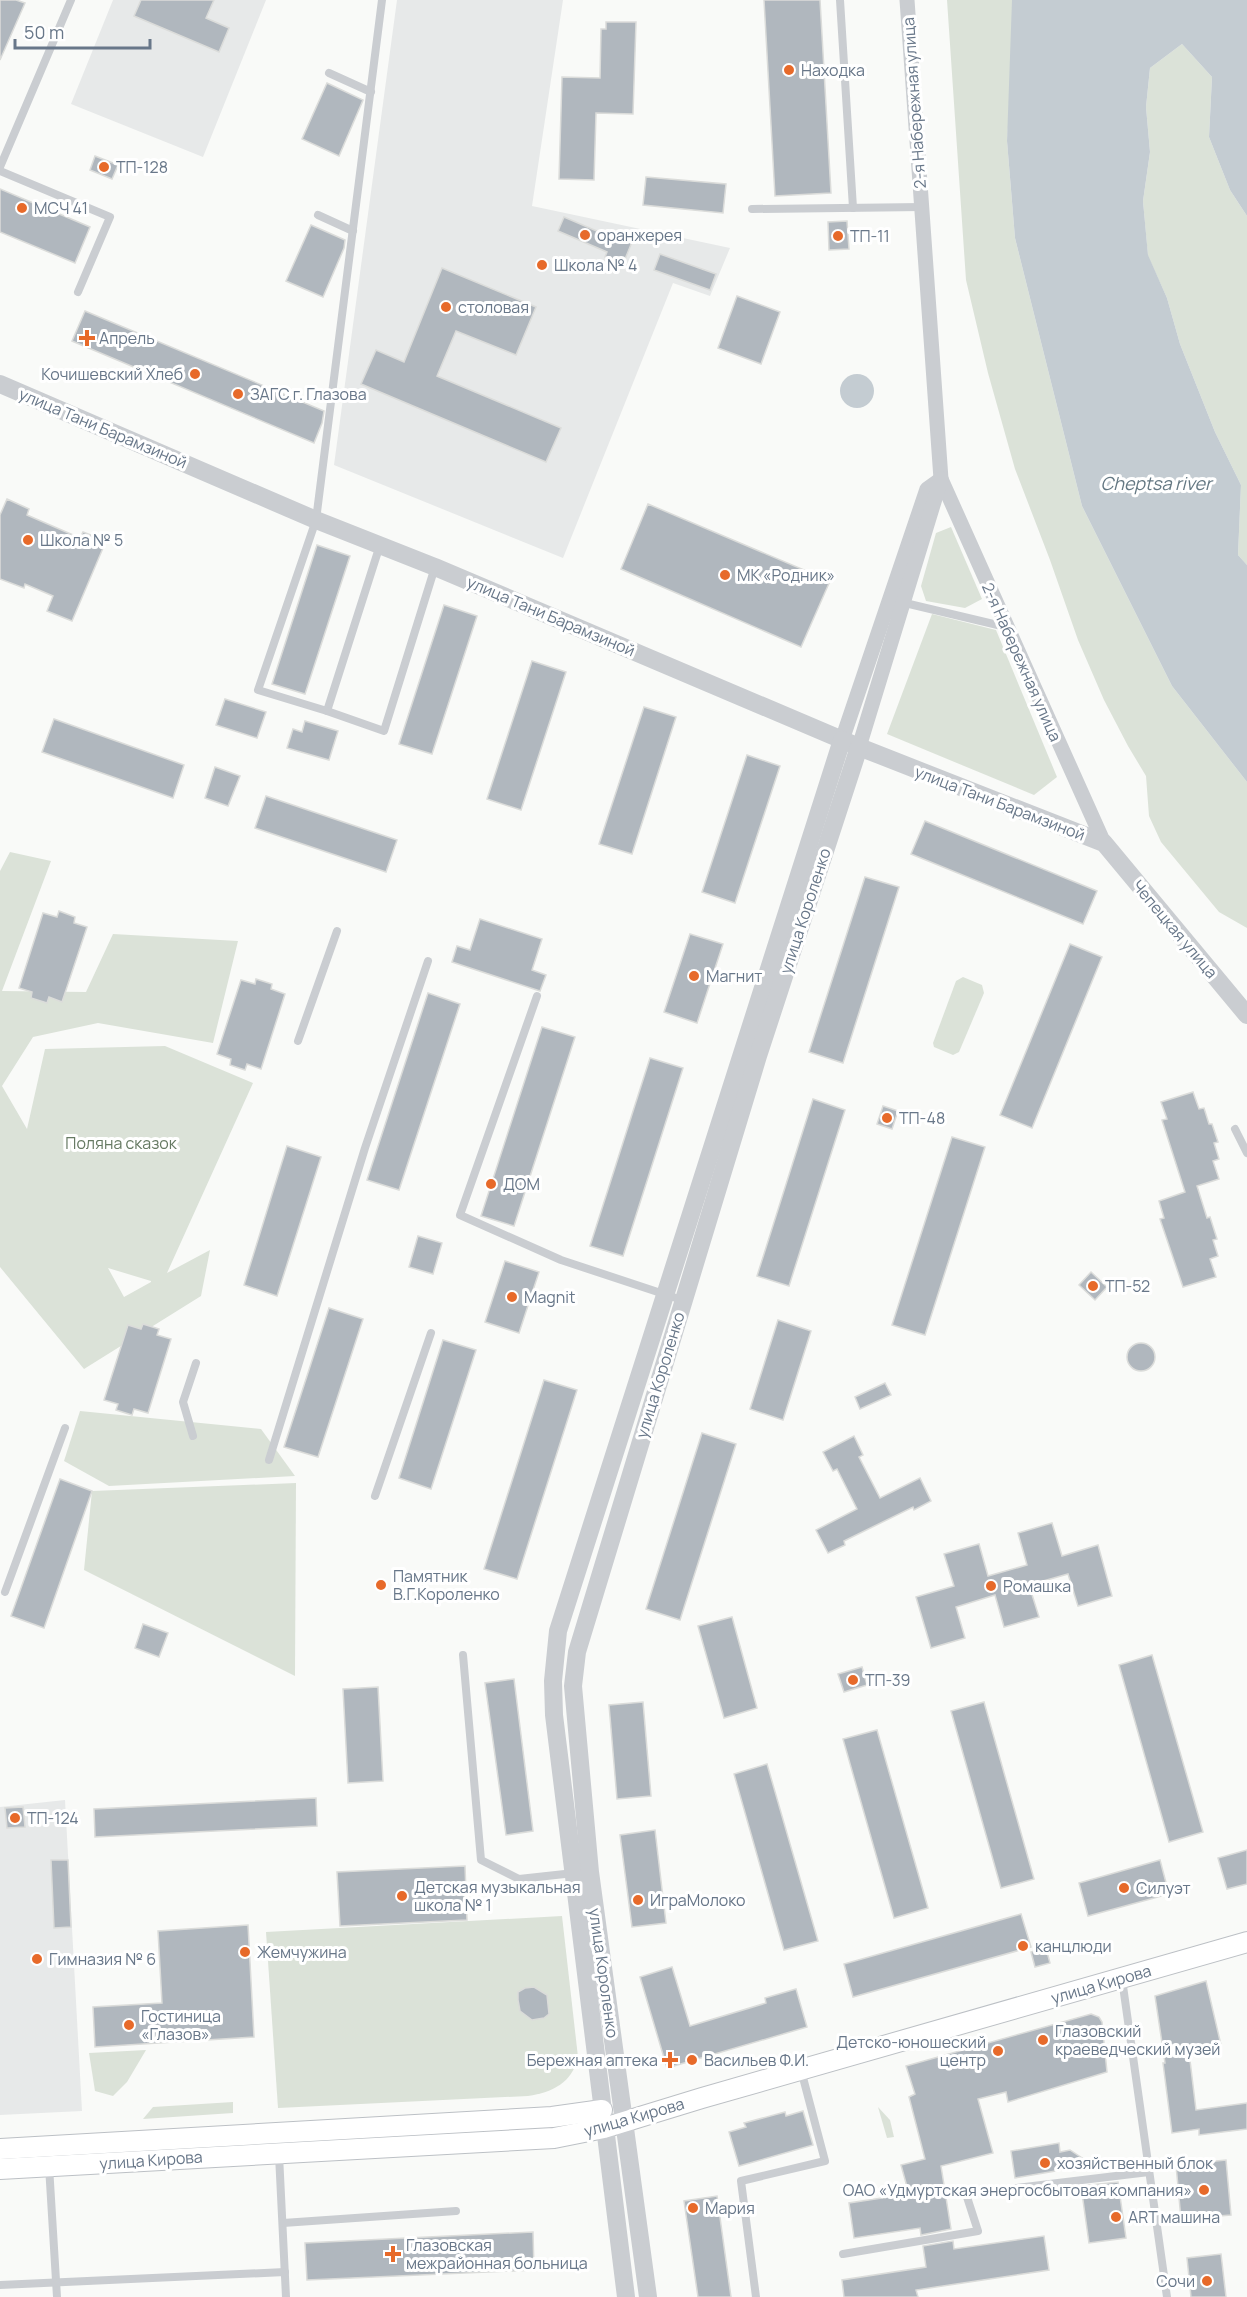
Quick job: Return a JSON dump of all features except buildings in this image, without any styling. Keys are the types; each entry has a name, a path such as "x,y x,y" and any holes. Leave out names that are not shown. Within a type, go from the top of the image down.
{"main road":[{"name":"улица Кирова","path":"0,2169 49,2156 278,2142 552,2116 625,2122 1247,1942"},
{"name":"улица Кирова","path":"0,2149 49,2156"}],"street":[{"name":"2-я Набережная улица","path":"907,0 941,479 1104,843"},
{"name":"улица Тани Барамзиной","path":"0,384 316,520 435,567 850,744 1104,843"},
{"name":"улица Короленко","path":"850,744 852,708 927,489 938,448"},
{"name":"улица Короленко","path":"626,2297 603,2119 582,1872 573,1686 577,1652 673,1298 762,1044 850,744 905,603 941,479"},
{"path":"927,489 941,479"},
{"name":"Чепецкая улица","path":"1104,843 1247,1015"},
{"name":"улица Короленко","path":"582,1872 625,2122 648,2297"}],"lane":[{"path":"71,0 0,169 110,217 78,292"},
{"path":"382,0 316,520 258,690 384,730 435,567"},
{"path":"840,0 853,208"},
{"path":"329,73 371,92"},
{"path":"752,209 922,207"},
{"path":"318,215 353,231"},
{"path":"327,711 380,545"},
{"path":"905,603 1006,627"},
{"path":"298,1041 337,931"},
{"path":"269,1460 365,1148 428,961"},
{"path":"537,996 460,1215 561,1260 673,1298"},
{"path":"1235,1129 1247,1153"},
{"path":"375,1496 431,1333"},
{"path":"193,1436 183,1402 196,1363"},
{"path":"5,1592 65,1428"},
{"path":"464,1655 481,1860 519,1879 582,1872"},
{"path":"1122,1978 1167,2297"},
{"path":"756,2297 741,2181 825,2161 801,2070"},
{"path":"278,2142 286,2297"},
{"path":"49,2156 57,2297"},
{"path":"843,2254 978,2231 966,2194 1149,2172"},
{"path":"283,2223 456,2211"},
{"path":"0,2285 285,2272"}],"shaded area":[{"path":"113,0 266,0 203,157 71,104"},
{"name":"Школа № 4","path":"397,0 563,0 532,206 730,248 710,296 673,283 563,558 334,465"},
{"name":"Гимназия № 6","path":"65,1800 82,2111 0,2115 0,1807"}],"green space":[{"path":"947,0 1017,0 1007,141 1015,238 1082,506 1172,686 1247,782 1247,928 1219,912 1161,842 1149,816 1146,776 1104,700 1078,640 1015,469 988,373 966,280"},
{"path":"1182,44 1212,77 1209,137 1230,190 1247,216 1247,565 1238,555 1241,485 1215,432 1180,344 1167,298 1148,256 1143,201 1150,152 1146,107 1150,68"},
{"path":"951,527 982,599 965,608 926,601 921,586 936,533"},
{"path":"932,614 996,630 1057,777 1034,795 887,734"},
{"name":"Поляна сказок","path":"10,852 51,861 2,991 86,992 113,934 238,941 213,1043 98,1023 33,1037 2,1086 27,1129 45,1049 165,1046 253,1083 167,1273 210,1250 201,1296 84,1369 0,1267 0,871","holes":["108,1268 151,1281 124,1297"]},
{"path":"963,977 982,985 984,993 959,1052 953,1055 934,1047 933,1043 956,981"},
{"path":"80,1411 261,1429 295,1476 109,1486 64,1461"},
{"path":"296,1483 295,1676 84,1570 92,1491"},
{"path":"562,1916 578,2057 571,2074 560,2085 546,2092 528,2096 278,2108 266,1932"},
{"path":"146,2050 127,2082 113,2096 95,2091 89,2053"},
{"path":"233,2102 233,2113 143,2119 153,2107"},
{"path":"878,2107 890,2120 894,2137 887,2138"}],"water":[{"name":"Cheptsa river","path":"1012,0 1247,0 1247,216 1230,190 1209,137 1212,77 1182,44 1150,68 1146,107 1150,152 1143,201 1148,255 1167,298 1180,344 1215,432 1241,485 1238,555 1247,565 1247,782 1172,686 1082,506 1015,238 1007,141"},
{"path":"857,374 869,379 874,391 869,403 857,408 845,403 840,391 845,379"}],"place":[{"name":"Находка","path":"789,70"},
{"name":"ТП-128","path":"104,167"},
{"name":"МСЧ 41","path":"22,208"},
{"name":"оранжерея","path":"585,235"},
{"name":"ТП-11","path":"838,236"},
{"name":"Школа № 4","path":"542,265"},
{"name":"столовая","path":"446,307"},
{"name":"Апрель","path":"87,338"},
{"name":"Кочишевский Хлеб","path":"195,374"},
{"name":"ЗАГС г. Глазова","path":"238,394"},
{"name":"Школа № 5","path":"28,540"},
{"name":"МК «Родник»","path":"725,575"},
{"name":"Магнит","path":"694,976"},
{"name":"ТП-48","path":"887,1118"},
{"name":"ДОМ","path":"491,1184"},
{"name":"ТП-52","path":"1093,1286"},
{"name":"Magnit","path":"512,1297"},
{"name":"Памятник В.Г.Короленко","path":"381,1585"},
{"name":"Ромашка","path":"991,1586"},
{"name":"ТП-39","path":"853,1680"},
{"name":"ТП-124","path":"15,1818"},
{"name":"Силуэт","path":"1124,1888"},
{"name":"Детская музыкальная школа № 1","path":"402,1896"},
{"name":"ИграМолоко","path":"638,1900"},
{"name":"канцлюди","path":"1023,1946"},
{"name":"Жемчужина","path":"245,1952"},
{"name":"Гимназия № 6","path":"37,1959"},
{"name":"Гостиница «Глазов»","path":"129,2025"},
{"name":"Глазовский краеведческий музей","path":"1043,2040"},
{"name":"Детско-юношеский центр","path":"998,2051"},
{"name":"Бережная аптека","path":"670,2060"},
{"name":"Васильев Ф.И.","path":"692,2060"},
{"name":"хозяйственный блок","path":"1045,2163"},
{"name":"ОАО «Удмуртская энергосбытовая компания»","path":"1204,2190"},
{"name":"Мария","path":"693,2208"},
{"name":"ART машина","path":"1116,2217"},
{"name":"Глазовская межрайонная больница","path":"393,2254"},
{"name":"Сочи","path":"1207,2281"}]}
